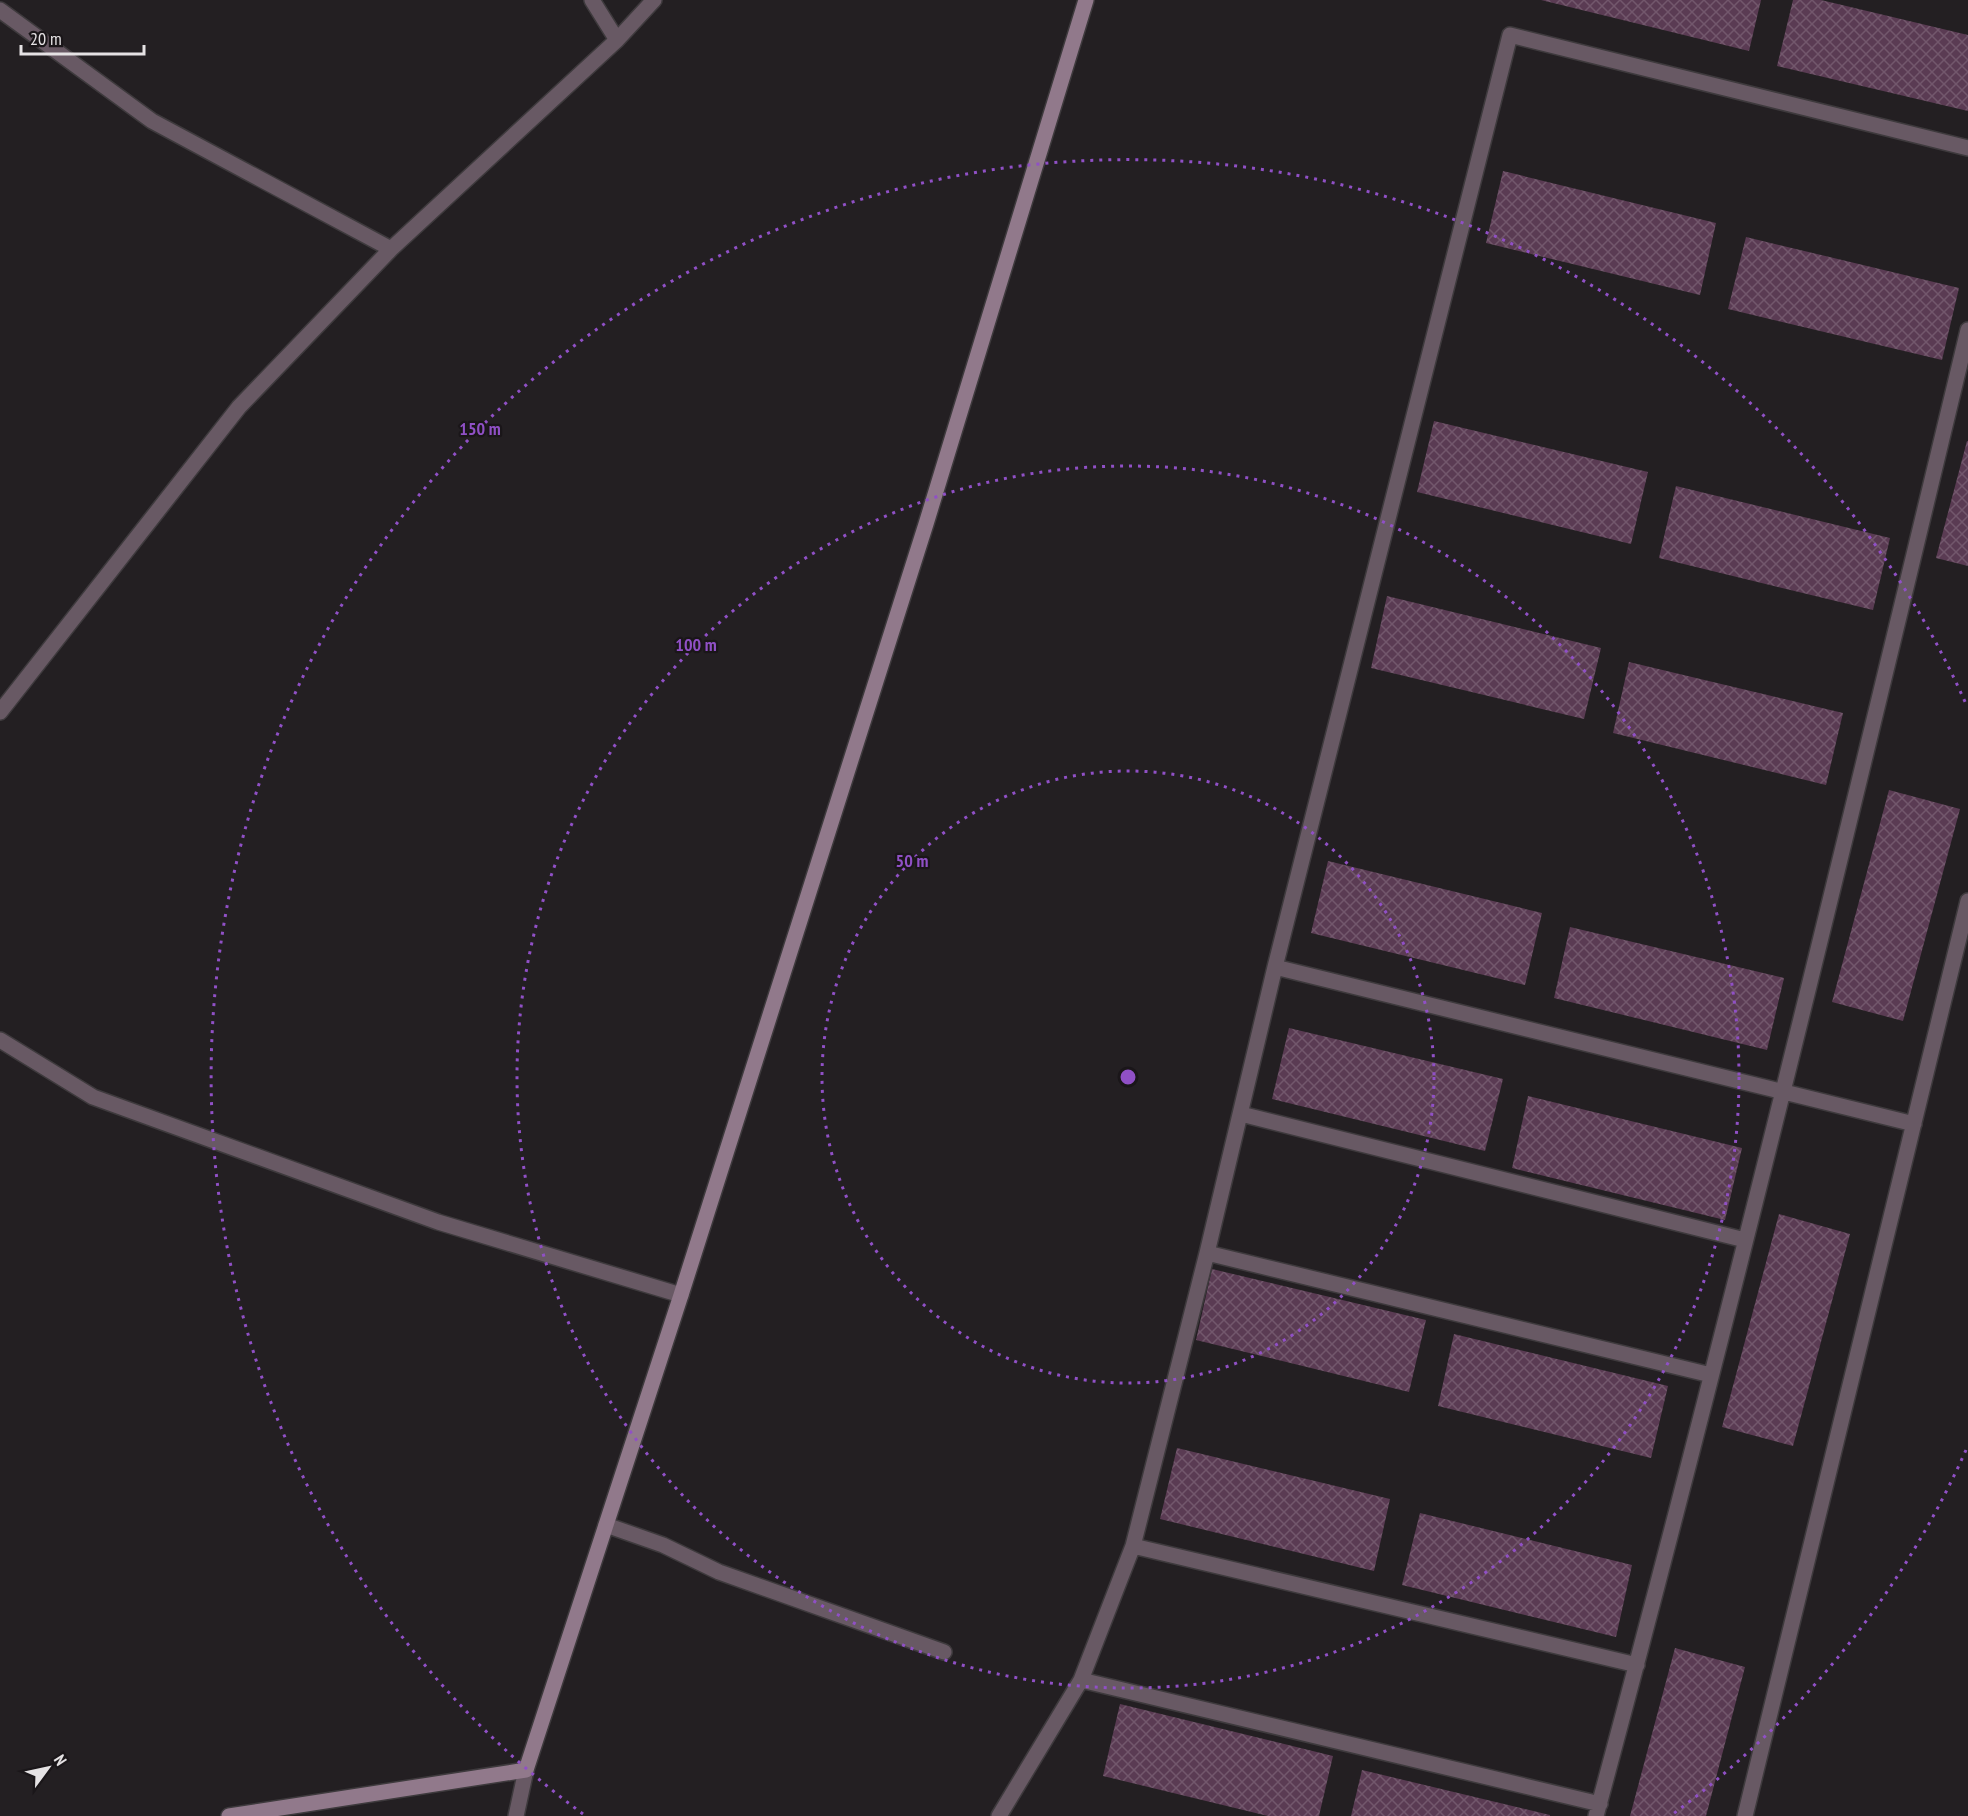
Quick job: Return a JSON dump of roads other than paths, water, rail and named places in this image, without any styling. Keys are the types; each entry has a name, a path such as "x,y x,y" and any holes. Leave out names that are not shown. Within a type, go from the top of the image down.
{"street":[{"path":"592,0 617,40"},
{"path":"0,712 239,407 391,249 617,40 654,0"},
{"path":"516,1816 525,1770 681,1295 930,512 1086,0"},
{"path":"0,10 152,121 391,249"},
{"path":"999,1816 1081,1680 1133,1546 1208,1253 1275,967 1510,35 1968,148"},
{"path":"1081,1680 1598,1810 1745,1240 1968,330"},
{"path":"1745,1816 1968,901"},
{"path":"1275,967 1914,1124"},
{"path":"0,1040 93,1097 438,1222 681,1295"},
{"path":"1241,1114 1745,1240"},
{"path":"1208,1253 1711,1375"},
{"path":"606,1525 663,1545 719,1572 944,1652"},
{"path":"1133,1546 1637,1665"},
{"path":"229,1816 525,1770"}]}
